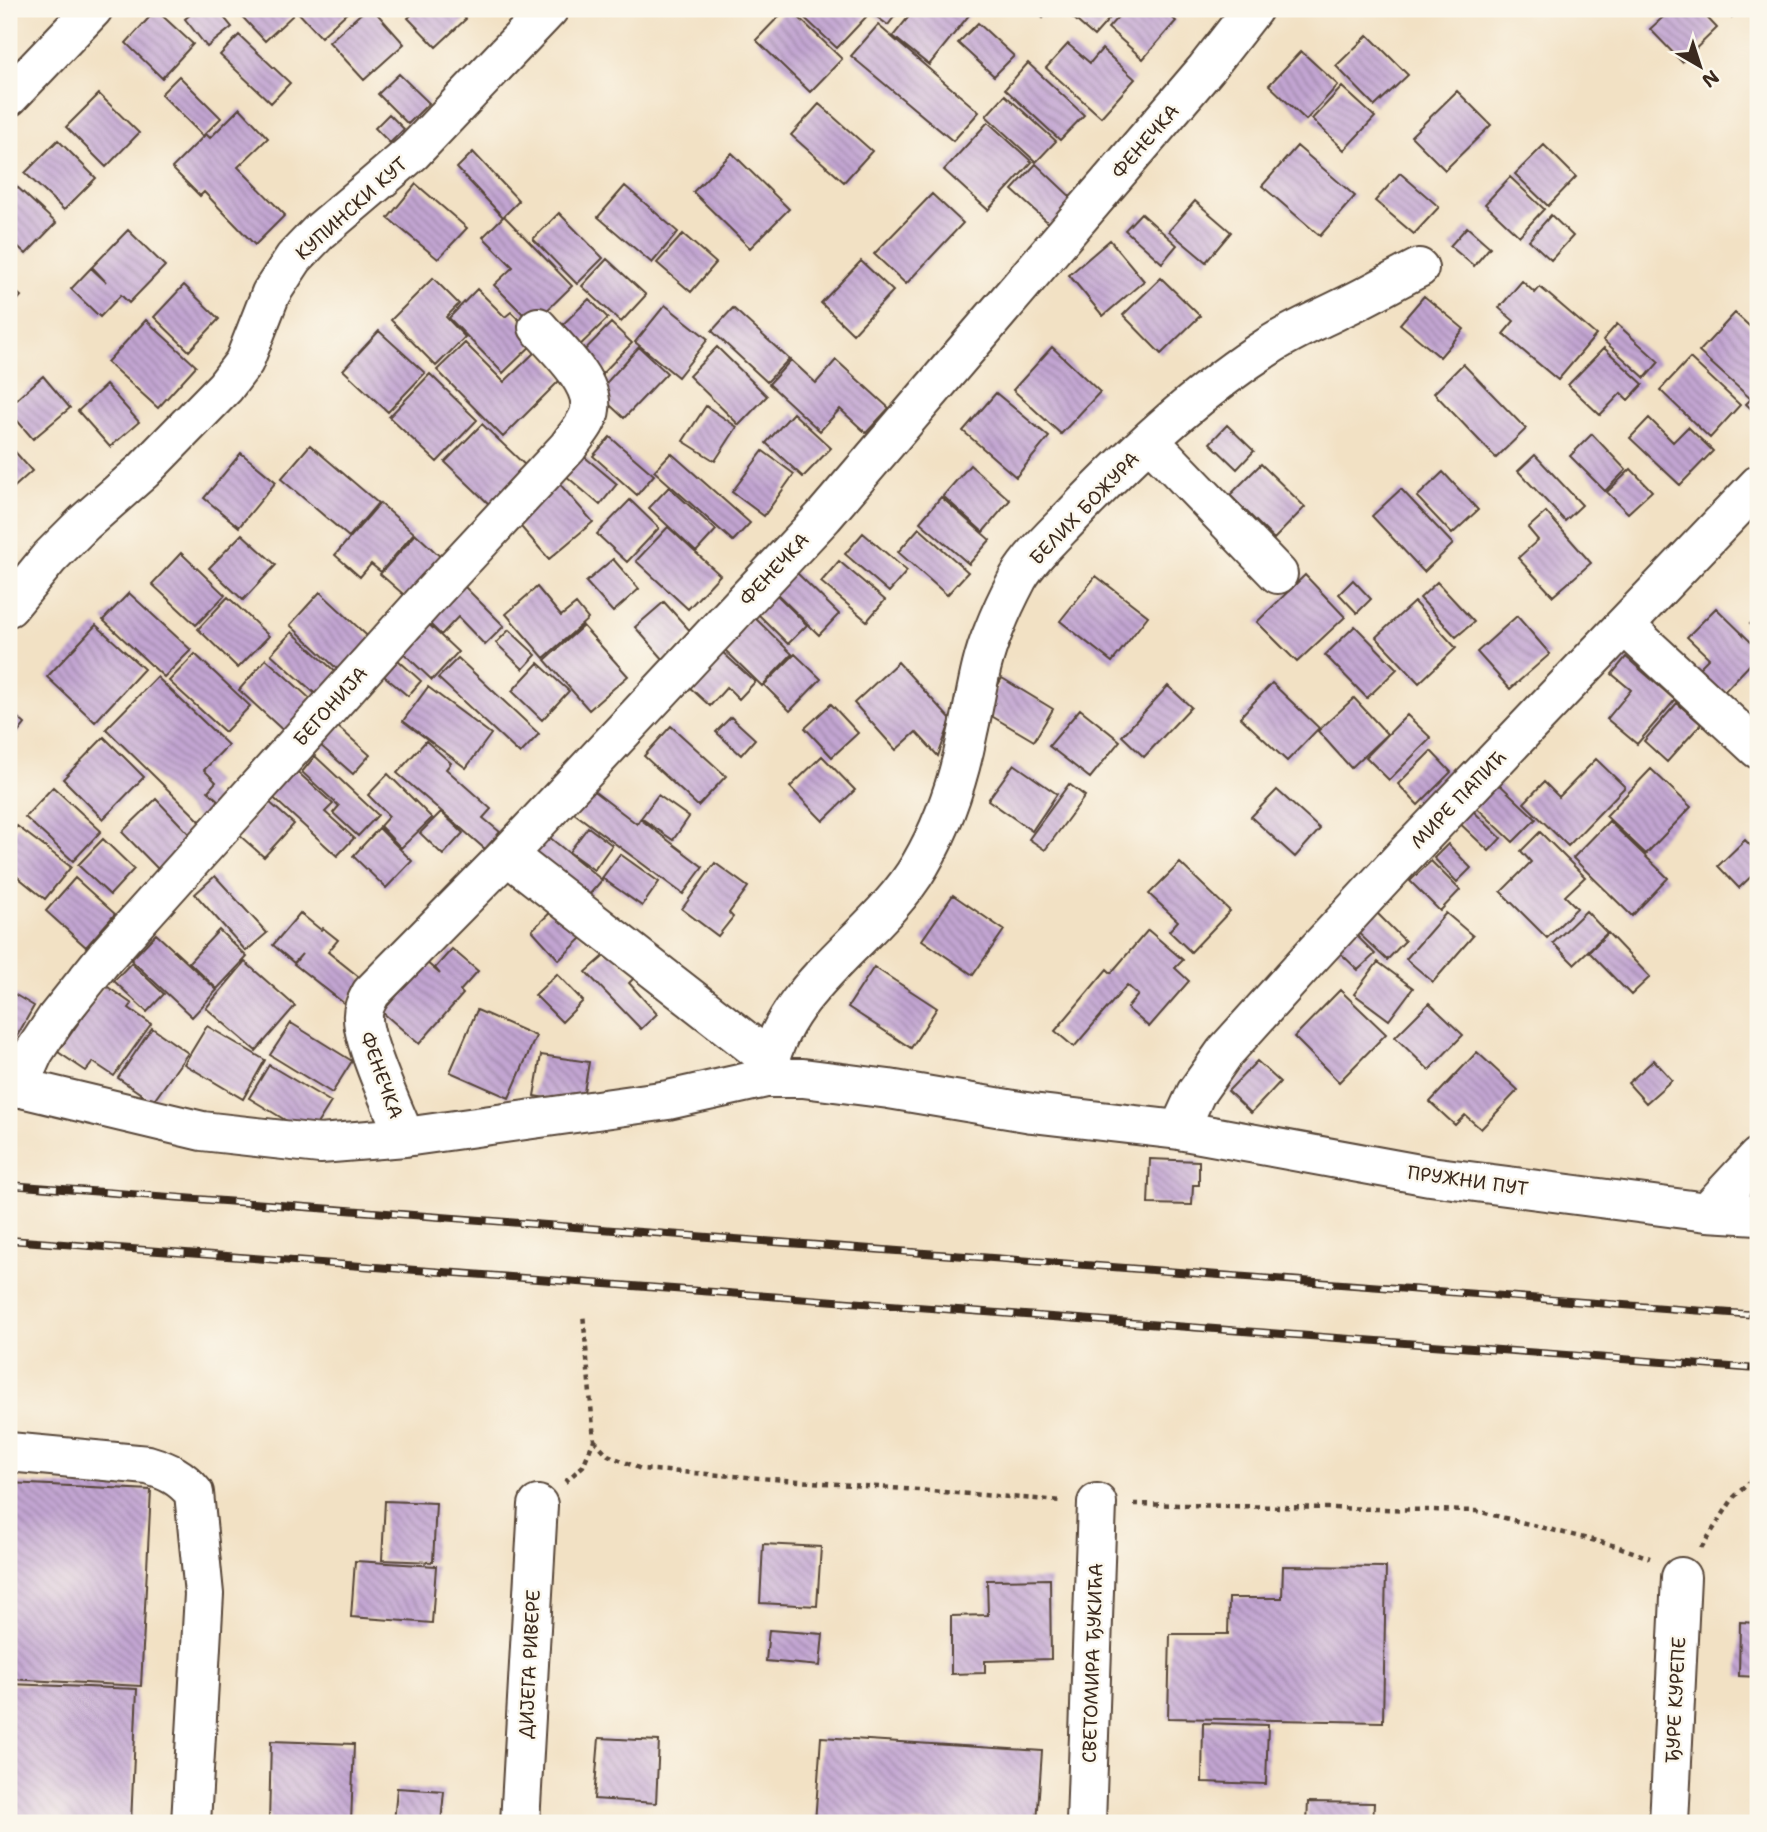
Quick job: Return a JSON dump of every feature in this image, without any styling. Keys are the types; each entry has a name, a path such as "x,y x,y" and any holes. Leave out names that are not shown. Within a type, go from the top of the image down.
{"street":[{"path":"9,97 93,9"},
{"name":"КУПИНСКИ КУТ","path":"9,607 75,531 143,471 225,387 244,362 271,293 294,258 319,232 413,152 549,9"},
{"name":"ФЕНЕЧКА","path":"405,1137 362,1019 364,1006 371,993 507,855 824,516 1206,69 1253,9"},
{"name":"БЕЛИХ БОЖУРА","path":"767,1068 794,1011 819,979 896,897 919,867 938,831 968,733 978,671 992,633 1019,576 1091,496 1197,400 1268,346 1419,268"},
{"name":"БЕГОНИЈА","path":"13,1086 57,1017 132,926 422,604 568,447 583,426 590,410 588,392 582,379 538,327"},
{"path":"1150,441 1278,574"},
{"name":"МИРЕ ПАПИЋ","path":"1180,1130 1196,1093 1225,1052 1392,868 1758,485"},
{"path":"1625,626 1758,749"},
{"path":"507,855 767,1068"},
{"name":"ПРУЖНИ ПУТ","path":"13,1086 202,1131 320,1144 405,1137 667,1100 709,1092 767,1068 803,1078 889,1088 1032,1113 1180,1130 1430,1176 1707,1212 1758,1215"},
{"path":"1707,1212 1758,1157"},
{"path":"9,1452 148,1465 184,1480 194,1493 204,1594 191,1823"},
{"name":"СВЕТОМИРА ЂУКИЋА","path":"1086,1823 1097,1503"},
{"name":"ДИЈЕГА РИВЕРЕ","path":"520,1823 537,1505"},
{"name":"ЂУРЕ КУРЕПЕ","path":"1669,1823 1681,1577"}],"path":[{"path":"1730,17 1738,9"},
{"path":"537,1505 583,1466 594,1440 583,1313"},
{"path":"594,1440 608,1455 641,1469 1097,1503 1477,1511 1616,1546 1648,1557 1681,1577 1734,1497 1758,1475"}],"building":[{"path":"197,9 217,9 232,27 207,47 185,19"},
{"path":"235,9 287,9 293,15 265,41"},
{"path":"295,9 351,9 321,37"},
{"path":"366,9 373,9 404,44 364,80 329,42"},
{"path":"418,9 456,9 466,19 436,47 408,18"},
{"path":"786,9 790,9 842,59 810,92 756,40"},
{"path":"795,9 857,9 866,17 837,48"},
{"path":"866,9 900,9 888,25"},
{"path":"915,9 964,9 970,14 929,65 893,36"},
{"path":"1033,9 1051,9 1043,18"},
{"path":"1063,9 1118,9 1094,36"},
{"path":"1125,9 1162,9 1176,21 1143,59 1108,28"},
{"path":"1672,9 1699,9 1717,28 1682,62 1650,29"},
{"path":"156,10 193,44 162,78 126,43"},
{"path":"978,23 1014,56 994,76 958,43"},
{"path":"878,25 979,112 953,141 851,56"},
{"path":"239,35 290,83 271,103 220,55"},
{"path":"1368,35 1408,75 1375,106 1336,66"},
{"path":"1068,44 1090,63 1102,49 1135,79 1101,117 1046,68"},
{"path":"1301,51 1338,85 1306,120 1269,85"},
{"path":"1028,63 1084,115 1060,140 1005,89"},
{"path":"399,74 429,103 408,124 378,94"},
{"path":"179,76 221,118 203,136 161,94"},
{"path":"1342,87 1375,117 1344,150 1312,119"},
{"path":"1457,91 1491,125 1445,170 1411,136"},
{"path":"99,94 139,133 106,167 66,127"},
{"path":"1005,95 1056,141 1036,162 986,116"},
{"path":"819,104 872,151 844,182 791,135"},
{"path":"240,108 268,138 238,167 285,215 255,245 204,192 200,196 172,168 206,134 210,138"},
{"path":"389,114 404,129 390,143 375,128"},
{"path":"988,122 1032,162 988,210 944,170"},
{"path":"58,140 96,178 64,210 25,173"},
{"path":"1544,145 1576,177 1548,206 1515,174"},
{"path":"1297,146 1355,196 1320,236 1262,186"},
{"path":"473,152 519,201 503,217 457,168"},
{"path":"732,153 789,209 750,248 693,192"},
{"path":"1036,164 1075,201 1052,226 1012,190"},
{"path":"1400,173 1439,207 1414,234 1375,201"},
{"path":"1510,177 1544,209 1519,236 1485,204"},
{"path":"416,184 467,228 438,259 388,218"},
{"path":"15,185 56,223 26,254 9,238 9,191"},
{"path":"625,186 678,232 652,263 598,217"},
{"path":"932,194 963,223 906,284 874,254"},
{"path":"1195,201 1231,232 1206,262 1169,231"},
{"path":"559,213 603,258 577,284 533,239"},
{"path":"1141,213 1177,245 1162,263 1125,230"},
{"path":"1551,215 1573,236 1551,260 1529,240"},
{"path":"504,216 572,286 533,324 494,285 513,267 483,237"},
{"path":"1467,227 1490,247 1474,266 1450,246"},
{"path":"128,230 165,266 129,303 121,295 100,317 71,289 91,268 106,282 92,267"},
{"path":"683,234 716,263 691,292 657,263"},
{"path":"1110,240 1144,281 1103,316 1069,275"},
{"path":"607,259 646,295 621,322 582,286"},
{"path":"861,261 893,291 853,334 821,303"},
{"path":"433,278 459,304 446,317 465,337 436,366 391,320"},
{"path":"1161,278 1200,316 1161,354 1123,315"},
{"path":"1522,281 1535,293 1540,287 1596,335 1558,380 1503,334 1514,321 1499,308"},
{"path":"184,285 219,319 189,351 154,317"},
{"path":"9,286 21,296 9,310"},
{"path":"477,289 505,317 511,312 538,339 503,373 449,318"},
{"path":"1424,296 1464,329 1440,357 1400,324"},
{"path":"589,299 608,318 572,353 553,334"},
{"path":"665,305 708,339 678,377 635,342"},
{"path":"733,308 789,359 767,382 712,331"},
{"path":"1735,313 1758,334 1758,415 1746,404 1751,399 1699,352"},
{"path":"146,320 196,366 158,408 107,362"},
{"path":"611,323 632,343 596,380 575,360"},
{"path":"1617,324 1659,362 1645,378 1603,340"},
{"path":"379,331 425,373 388,412 343,370"},
{"path":"465,343 504,382 536,351 562,378 503,437 437,370"},
{"path":"639,347 667,373 624,418 597,393"},
{"path":"717,347 767,396 739,425 689,376"},
{"path":"1052,347 1100,392 1061,434 1013,390"},
{"path":"1604,348 1643,384 1628,400 1621,393 1600,415 1568,385"},
{"path":"1690,358 1740,405 1710,438 1660,390"},
{"path":"791,360 816,383 836,360 889,408 866,433 840,409 820,431 769,384"},
{"path":"1463,364 1526,429 1496,458 1434,393"},
{"path":"430,374 477,420 437,462 389,417"},
{"path":"43,376 70,408 33,439 9,411 9,406"},
{"path":"106,385 139,422 110,447 78,411"},
{"path":"996,393 1049,437 1016,477 963,431"},
{"path":"706,406 737,427 715,461 683,441"},
{"path":"793,413 831,448 803,477 766,443"},
{"path":"1649,418 1673,442 1688,427 1713,451 1680,485 1630,438"},
{"path":"482,424 527,467 490,505 445,462"},
{"path":"1227,425 1254,451 1237,469 1210,443"},
{"path":"1592,434 1626,470 1605,491 1570,456"},
{"path":"610,437 654,475 637,495 593,456"},
{"path":"9,445 32,471 11,490 9,488"},
{"path":"310,445 378,503 349,537 281,479"},
{"path":"575,449 617,484 600,505 558,469"},
{"path":"763,451 794,474 764,516 732,492"},
{"path":"241,453 276,482 239,527 204,498"},
{"path":"671,453 750,523 733,541 654,471"},
{"path":"1535,455 1582,505 1565,521 1518,471"},
{"path":"1261,464 1305,507 1274,539 1230,495"},
{"path":"970,465 1010,500 983,532 943,496"},
{"path":"1631,469 1652,491 1628,513 1607,492"},
{"path":"1443,472 1478,510 1452,534 1417,497"},
{"path":"558,482 593,522 549,559 515,520"},
{"path":"669,487 716,530 696,552 649,508"},
{"path":"1401,489 1453,544 1424,572 1372,516"},
{"path":"941,497 990,540 969,564 920,522"},
{"path":"630,500 659,528 627,562 597,534"},
{"path":"380,503 414,533 381,572 371,564 360,577 335,555"},
{"path":"1546,512 1591,563 1553,596 1518,558 1538,540 1528,528"},
{"path":"668,527 720,575 688,609 636,561"},
{"path":"919,528 968,572 947,595 898,552"},
{"path":"863,533 907,571 889,592 845,554"},
{"path":"242,534 276,565 243,600 209,568"},
{"path":"416,534 445,561 410,600 380,574"},
{"path":"181,553 225,595 196,625 152,584"},
{"path":"613,559 639,589 613,612 586,582"},
{"path":"839,561 885,600 867,621 821,582"},
{"path":"795,571 839,614 819,635 775,592"},
{"path":"1305,575 1345,617 1297,662 1257,622"},
{"path":"1096,576 1148,616 1112,662 1060,621"},
{"path":"1353,580 1371,599 1357,613 1339,594"},
{"path":"460,582 504,626 485,645 458,617 441,635 424,618"},
{"path":"1437,582 1474,622 1456,637 1420,598"},
{"path":"537,587 561,616 576,604 588,619 544,658 506,614"},
{"path":"320,592 377,645 347,678 290,625"},
{"path":"129,593 191,650 164,677 103,620"},
{"path":"775,593 807,625 788,644 756,612"},
{"path":"228,597 269,636 238,668 198,629"},
{"path":"664,602 692,633 664,660 635,627"},
{"path":"1414,602 1456,648 1419,683 1376,637"},
{"path":"1716,608 1758,649 1758,656 1719,697 1694,673 1709,658 1687,637"},
{"path":"753,616 792,654 762,686 722,647"},
{"path":"1517,616 1550,654 1510,689 1477,652"},
{"path":"1758,616 1758,632 1750,624"},
{"path":"423,619 458,652 432,680 397,647"},
{"path":"96,625 144,669 95,722 47,677"},
{"path":"583,626 628,676 589,710 545,660"},
{"path":"1355,626 1397,669 1367,698 1325,655"},
{"path":"509,630 536,655 523,669 496,643"},
{"path":"292,632 340,676 320,698 271,654"},
{"path":"720,650 755,682 739,699 727,687 710,706 687,685"},
{"path":"195,654 250,706 225,732 169,681"},
{"path":"795,654 821,679 790,711 764,685"},
{"path":"1626,657 1675,700 1637,744 1607,719 1631,690 1612,674"},
{"path":"458,658 539,734 520,754 438,678"},
{"path":"266,659 315,703 287,734 239,690"},
{"path":"398,660 421,681 408,696 384,676"},
{"path":"898,662 951,720 938,756 916,732 896,750 854,703"},
{"path":"538,663 569,691 542,720 512,691"},
{"path":"157,677 228,745 204,770 216,782 208,791 220,802 201,822 106,729"},
{"path":"1002,678 1053,709 1034,741 983,711"},
{"path":"1272,683 1319,728 1287,761 1240,717"},
{"path":"1168,686 1191,707 1144,757 1122,736"},
{"path":"428,687 491,734 466,768 403,721"},
{"path":"1354,698 1387,734 1351,768 1318,731"},
{"path":"1677,703 1701,724 1667,762 1644,741"},
{"path":"831,704 858,733 832,757 805,728"},
{"path":"1080,709 1120,741 1090,778 1049,746"},
{"path":"9,710 25,724 9,744"},
{"path":"1407,715 1431,738 1389,780 1366,757"},
{"path":"731,717 755,739 741,755 716,732"},
{"path":"337,726 370,755 353,774 320,745"},
{"path":"671,726 726,776 698,806 644,756"},
{"path":"104,737 144,777 103,819 63,779"},
{"path":"426,741 451,763 446,769 491,809 483,818 500,832 485,849 397,773"},
{"path":"1431,751 1451,772 1418,805 1398,784"},
{"path":"315,756 378,815 358,836 333,813 339,806 302,772"},
{"path":"822,756 855,790 823,821 790,787"},
{"path":"1596,759 1625,787 1568,846 1524,803 1544,782 1559,797"},
{"path":"1014,764 1057,794 1032,831 988,800"},
{"path":"291,766 333,804 325,812 354,838 337,856 267,792"},
{"path":"1651,769 1691,807 1646,854 1606,816"},
{"path":"388,774 432,818 401,848 380,826 389,816 368,795"},
{"path":"1496,781 1536,819 1513,842 1473,804"},
{"path":"1069,784 1085,796 1045,850 1029,839"},
{"path":"53,787 101,831 73,861 25,817"},
{"path":"591,789 637,824 640,819 703,867 683,894 574,813"},
{"path":"1277,790 1320,829 1295,857 1251,817"},
{"path":"658,795 689,817 673,840 641,818"},
{"path":"156,799 194,839 160,871 122,832"},
{"path":"268,801 294,824 264,857 239,835"},
{"path":"1467,805 1501,838 1489,851 1454,818"},
{"path":"441,812 463,833 443,855 420,833"},
{"path":"1609,821 1668,878 1632,916 1573,858"},
{"path":"17,826 71,867 45,899 9,870 9,837"},
{"path":"588,827 612,845 594,870 569,852"},
{"path":"379,828 412,861 386,888 353,856"},
{"path":"543,832 602,880 582,903 524,856"},
{"path":"1540,832 1585,877 1565,896 1577,908 1547,938 1501,892 1531,862 1521,851"},
{"path":"103,839 134,869 110,895 78,865"},
{"path":"1745,840 1758,853 1758,870 1739,888 1718,866"},
{"path":"1448,844 1471,868 1457,882 1434,858"},
{"path":"620,854 659,882 642,906 602,878"},
{"path":"1431,861 1460,890 1440,911 1410,881"},
{"path":"715,863 748,887 729,913 733,917 718,936 682,909"},
{"path":"1180,863 1230,911 1191,952 1169,931 1178,921 1149,894"},
{"path":"215,876 267,933 246,951 195,894"},
{"path":"75,878 115,914 86,947 46,911"},
{"path":"953,895 1004,930 973,975 922,940"},
{"path":"1371,907 1405,941 1387,960 1352,927"},
{"path":"554,909 582,938 559,960 532,930"},
{"path":"1586,911 1607,933 1574,964 1553,943"},
{"path":"300,913 338,940 328,952 364,981 345,1004 294,964 302,954 294,963 273,945"},
{"path":"1446,913 1473,936 1433,982 1406,959"},
{"path":"219,930 247,957 217,989 189,962"},
{"path":"1148,930 1183,960 1175,968 1189,981 1149,1027 1127,1008 1138,995 1127,985 1074,1047 1055,1031 1107,969 1111,973"},
{"path":"1351,930 1375,954 1358,970 1334,947"},
{"path":"1608,933 1650,977 1631,995 1589,952"},
{"path":"156,934 217,990 192,1017 131,960"},
{"path":"452,949 478,971 460,991 463,994 419,1044 382,1012 426,962 440,974 435,968"},
{"path":"610,951 634,978 629,983 657,1014 641,1029 586,972"},
{"path":"245,962 295,1006 256,1051 206,1008"},
{"path":"1378,962 1413,988 1389,1020 1354,994"},
{"path":"131,963 164,994 147,1012 114,981"},
{"path":"874,967 937,1008 911,1048 848,1007"},
{"path":"557,974 583,1001 562,1022 535,995"},
{"path":"105,985 132,1004 129,1008 151,1024 114,1076 93,1062 86,1071 58,1052"},
{"path":"1340,990 1386,1034 1339,1082 1294,1037"},
{"path":"9,991 34,1006 9,1050"},
{"path":"1429,1003 1463,1035 1429,1070 1395,1037"},
{"path":"477,1010 536,1036 509,1098 450,1072"},
{"path":"291,1023 352,1061 332,1093 270,1055"},
{"path":"207,1026 265,1060 243,1099 184,1064"},
{"path":"152,1028 188,1053 153,1102 118,1078"},
{"path":"1477,1052 1518,1090 1481,1129 1465,1115 1455,1125 1430,1102"},
{"path":"541,1055 589,1062 582,1104 534,1096"},
{"path":"1654,1060 1672,1080 1646,1103 1628,1083"},
{"path":"1257,1061 1280,1082 1251,1113 1228,1091"},
{"path":"269,1065 331,1102 310,1135 249,1098"},
{"path":"1150,1159 1199,1161 1199,1185 1193,1185 1192,1205 1148,1204"},
{"path":"9,1483 151,1490 141,1686 9,1679"},
{"path":"385,1501 436,1503 433,1562 382,1560"},
{"path":"763,1544 821,1547 817,1606 760,1603"},
{"path":"355,1561 436,1566 432,1623 351,1617"},
{"path":"1283,1566 1386,1567 1383,1722 1168,1718 1170,1634 1228,1634 1229,1598 1282,1598"},
{"path":"1050,1579 1051,1659 985,1661 985,1673 951,1674 951,1616 988,1615 987,1580"},
{"path":"1740,1622 1758,1623 1758,1677 1739,1676"},
{"path":"769,1630 823,1634 820,1666 766,1661"},
{"path":"9,1684 137,1689 131,1823 9,1823"},
{"path":"1203,1723 1268,1725 1266,1784 1202,1782"},
{"path":"821,1737 1042,1751 1037,1823 815,1823"},
{"path":"599,1738 659,1741 656,1803 594,1799"},
{"path":"271,1741 354,1744 351,1823 269,1823"},
{"path":"397,1788 444,1791 441,1823 394,1823"},
{"path":"1308,1802 1374,1803 1373,1823 1307,1823"}],"railway":[{"path":"9,1185 1758,1315"},
{"path":"9,1240 1758,1369"}]}
